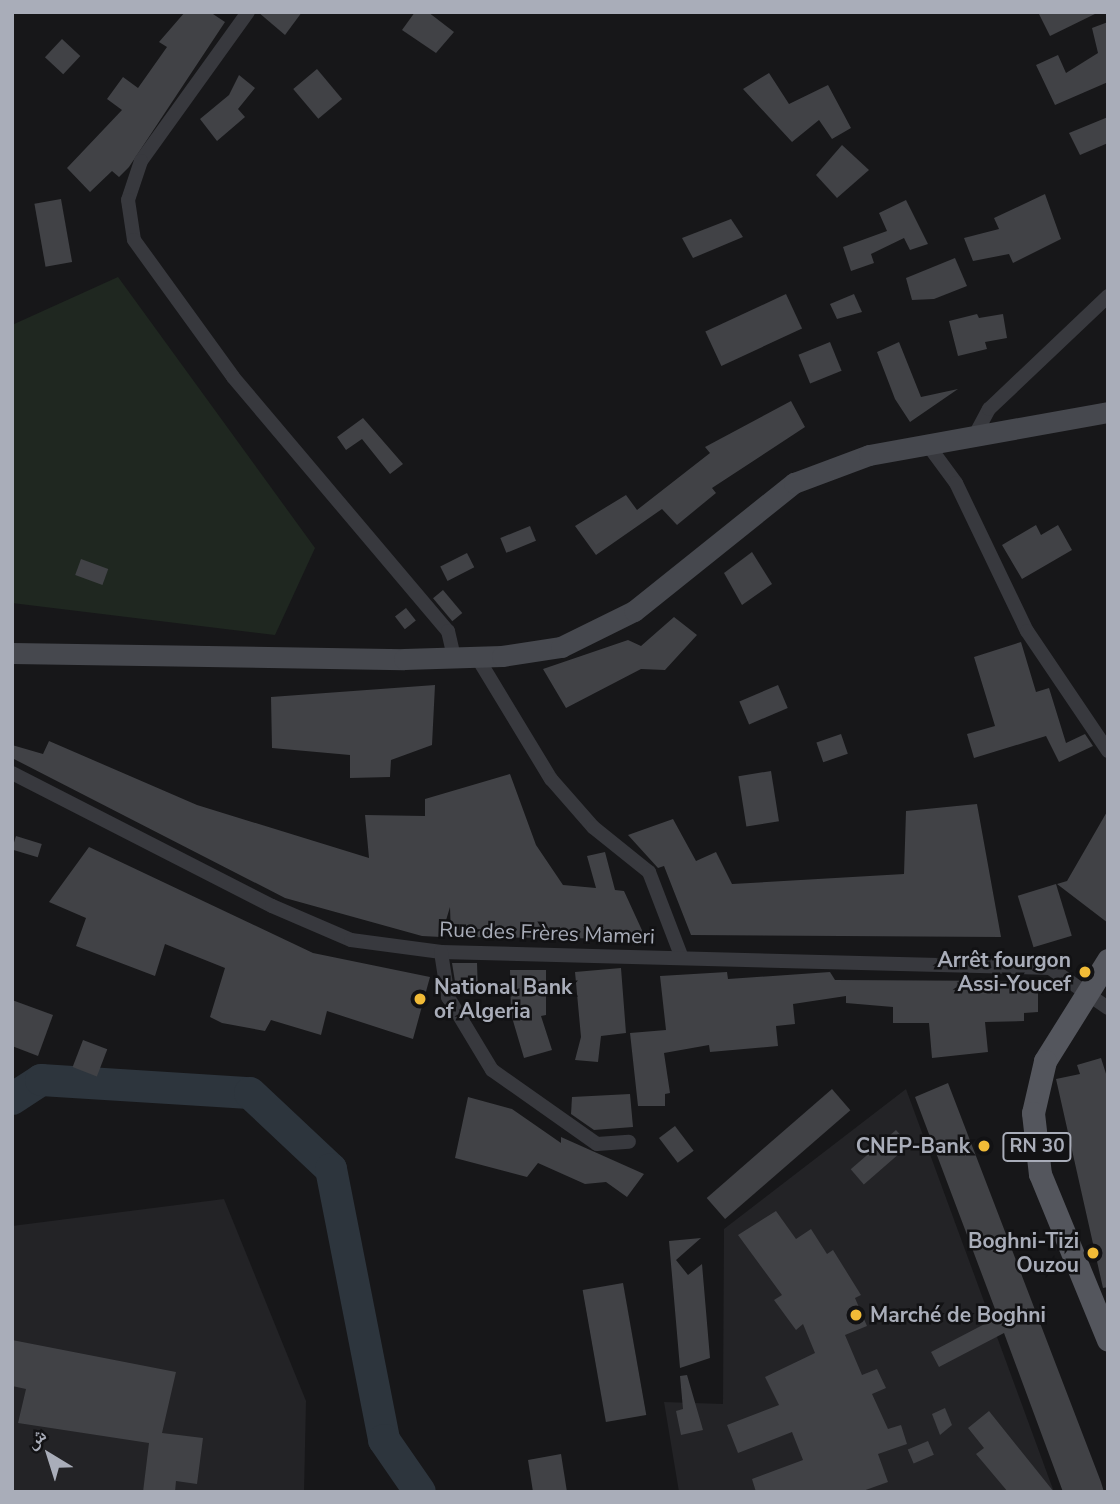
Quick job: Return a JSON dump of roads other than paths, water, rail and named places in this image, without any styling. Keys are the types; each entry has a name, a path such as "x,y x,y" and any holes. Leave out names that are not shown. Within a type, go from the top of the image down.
{"main road":[{"path":"12,653 259,660 454,658 561,648 590,636 698,564 794,483 869,455 1108,412"},
{"name":"RN 30","path":"1108,960 1085,989 1045,1061 1033,1113 1040,1174 1108,1340"}],"street":[{"path":"248,12 141,161 128,200 134,240 233,377 448,631 454,658"},
{"path":"974,437 989,409 1108,296"},
{"path":"928,445 956,483 1027,631 1108,751"},
{"path":"477,657 551,779 593,827 649,872 682,958"},
{"name":"Rue des Frères Mameri","path":"12,773 272,906 351,940 441,953 1051,968 1085,989 1108,1008"},
{"path":"441,953 447,997 492,1069 597,1144 629,1142"}],"waterway":[{"path":"12,1099 41,1080 250,1093 331,1169 384,1440 420,1492"}],"place":[{"name":"Arrêt fourgon Assi-Youcef","path":"1085,972"},
{"name":"National Bank of Algeria","path":"420,999"},
{"name":"CNEP-Bank","path":"984,1146"},
{"name":"Boghni-Tizi Ouzou","path":"1093,1253"},
{"name":"Marché de Boghni","path":"856,1315"}]}
